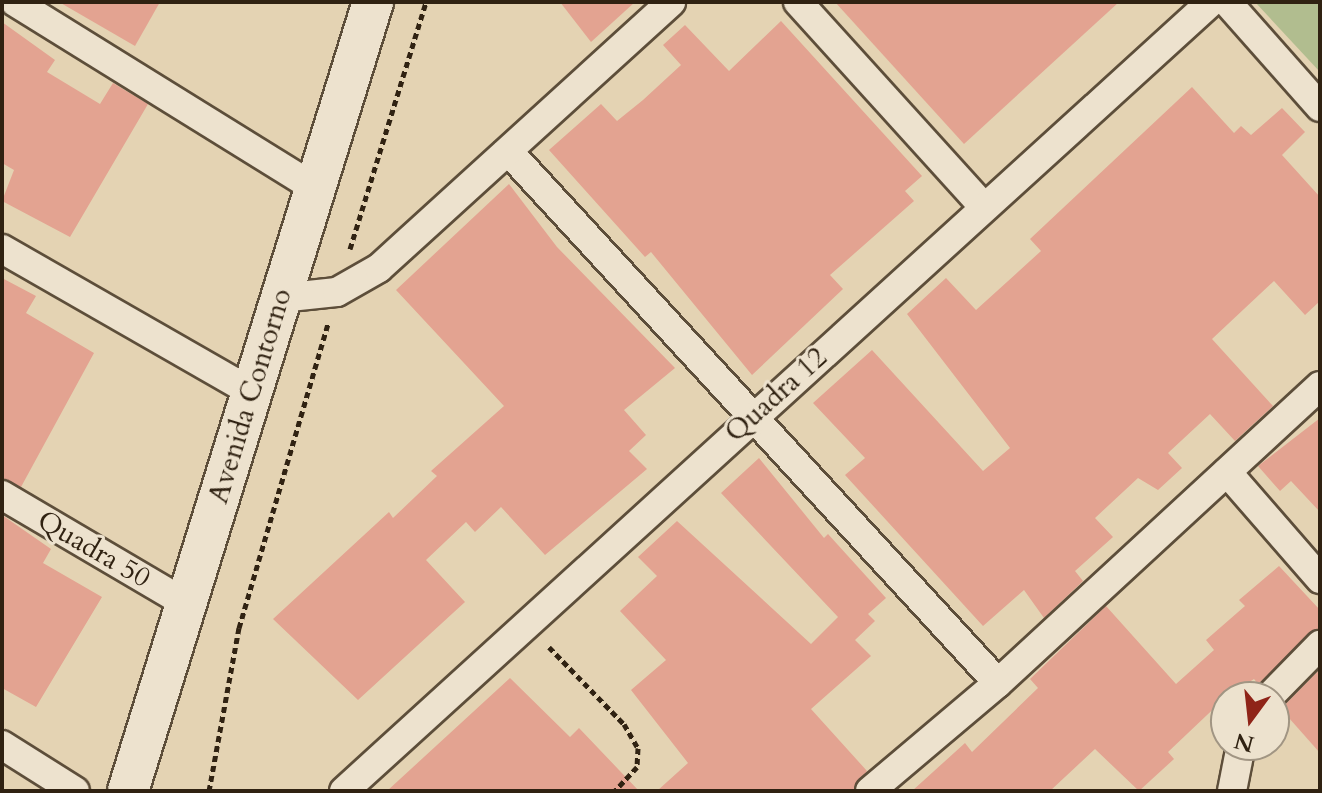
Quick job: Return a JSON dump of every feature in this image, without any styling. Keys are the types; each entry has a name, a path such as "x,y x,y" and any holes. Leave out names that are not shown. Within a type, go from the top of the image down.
{"street":[{"path":"15,2 315,188"},
{"name":"Avenida Contorno","path":"128,791 373,2"},
{"path":"280,298 337,292 379,268 671,2"},
{"path":"798,2 984,207"},
{"name":"Quadra 12","path":"344,791 1211,2"},
{"path":"1227,2 1320,107"},
{"path":"508,151 998,683"},
{"path":"2,249 250,391"},
{"path":"870,791 998,683 1320,386"},
{"path":"1227,472 1320,579"},
{"name":"Quadra 50","path":"2,495 187,604"},
{"path":"1285,681 1320,645"},
{"path":"2,745 75,791"},
{"path":"1232,791 1238,761"}],"path":[{"path":"209,791 239,628 426,2"},
{"path":"527,623 624,724 638,748 637,767 615,791"}],"green space":[{"path":"1255,2 1320,2 1320,72"}],"building":[{"path":"59,2 160,2 135,46"},
{"path":"560,2 635,2 591,42"},
{"path":"835,2 1119,2 964,144"},
{"path":"781,21 922,176 905,191 914,201 830,275 843,289 752,375 651,252 645,257 549,150 601,104 617,121 643,100 681,65 663,45 685,25 729,71"},
{"path":"2,22 55,60 47,72 100,104 113,83 148,104 70,237 2,201 14,170 2,163"},
{"path":"1192,87 1234,133 1241,126 1251,135 1282,108 1305,132 1282,155 1320,197 1320,301 1305,315 1274,281 1212,339 1273,406 1235,441 1210,414 1168,453 1182,468 1158,490 1138,478 1095,518 1113,537 1075,571 1083,581 1044,618 1024,590 983,626 845,475 865,458 813,403 872,350 983,471 1010,448 907,314 946,278 976,310 1041,251 1030,239"},
{"path":"509,184 557,247 675,368 624,410 646,435 629,451 647,469 545,555 501,507 475,532 466,522 426,560 465,602 358,700 273,619 389,512 393,518 437,476 431,471 504,406 396,290"},
{"path":"2,278 36,296 26,313 94,353 21,487 2,478"},
{"path":"1320,418 1320,512 1291,481 1280,491 1258,466"},
{"path":"759,458 824,538 828,534 886,598 868,614 875,621 855,640 871,656 811,709 867,771 853,791 657,791 688,763 631,690 666,660 620,611 657,576 638,557 677,521 811,644 838,617 721,493"},
{"path":"2,515 51,549 43,563 102,597 36,707 2,688"},
{"path":"1279,566 1320,610 1320,628 1261,681 1210,681 1210,712 1168,752 1174,759 1139,791 1095,749 1050,791 912,791 965,743 972,752 1038,688 1030,679 1106,606 1176,684 1214,650 1206,640 1245,606 1239,600"},
{"path":"1320,669 1320,753 1290,719 1290,700"},
{"path":"510,678 570,737 579,728 639,791 387,791"}]}
